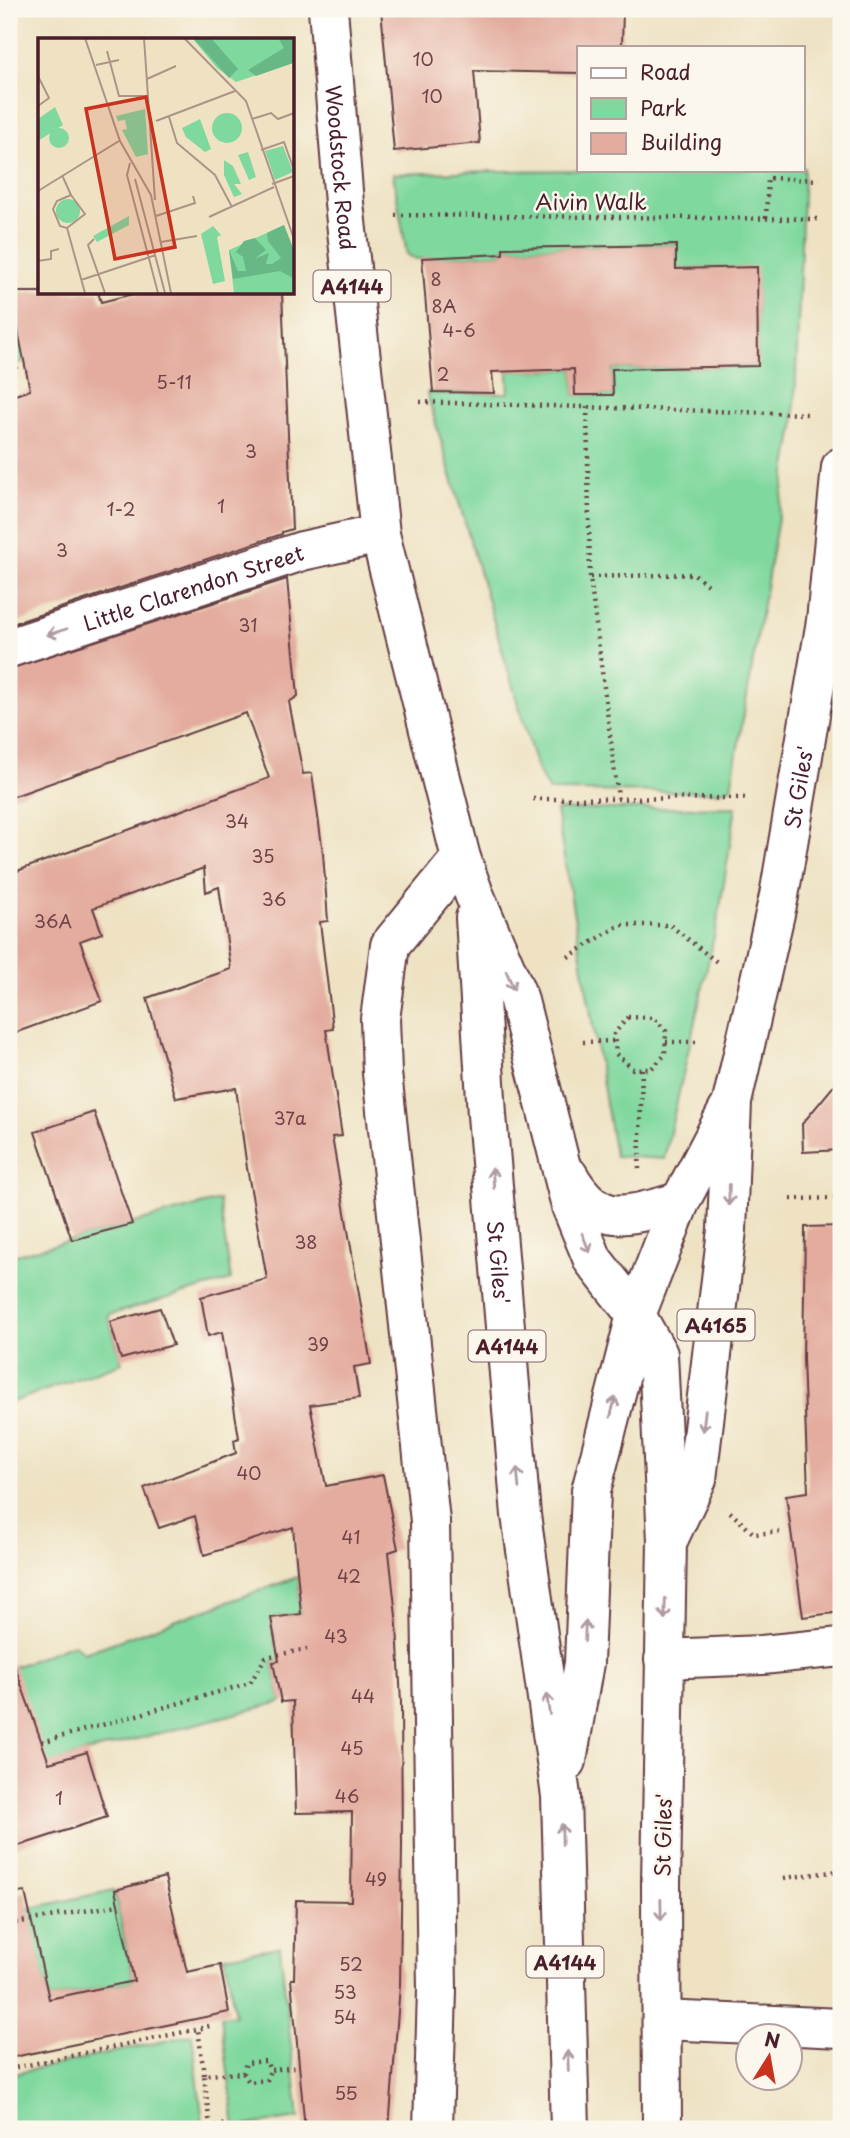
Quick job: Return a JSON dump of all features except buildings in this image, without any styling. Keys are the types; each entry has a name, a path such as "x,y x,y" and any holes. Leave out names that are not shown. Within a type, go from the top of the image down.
{"main road":[{"name":"Woodstock Road","path":"328,9 344,203 380,534"},
{"name":"St Giles'","path":"667,1541 697,1479 727,1230 732,1102 779,896 826,621 841,467"},
{"name":"Little Clarendon Street","path":"9,648 302,551 380,534"},
{"name":"St Giles'","path":"380,534 461,858 518,997 570,1206 593,1260 636,1315 658,1354 667,1541 661,1884 662,2129"},
{"path":"433,2129 437,1977 430,1521 382,1073 380,1018 390,945 461,858"},
{"name":"St Giles'","path":"474,894 487,1115 521,1515 561,1796 570,2129"},
{"name":"St Giles'","path":"561,1796 584,1663 591,1491 636,1315 680,1202 732,1102"},
{"name":"A4144","path":"556,1155 580,1196 600,1212 625,1216 680,1202"},
{"path":"664,1659 762,1655 841,1647"},
{"path":"663,2020 841,2028"}],"path":[{"path":"766,218 768,177 819,180"},
{"name":"Aivin Walk","path":"395,215 817,219"},
{"path":"9,369 18,366"},
{"path":"420,402 807,414"},
{"path":"587,407 590,577 618,798"},
{"path":"590,577 694,574 710,587"},
{"path":"533,799 749,798"},
{"path":"568,957 620,925 670,925 718,963"},
{"path":"628,1017 654,1018 666,1031 665,1055 651,1069 633,1069 616,1054 615,1041 614,1034 628,1017"},
{"path":"583,1042 615,1041"},
{"path":"666,1042 697,1042"},
{"path":"639,1180 642,1069"},
{"path":"791,1199 841,1198"},
{"path":"697,1479 754,1534 779,1532"},
{"path":"42,1742 250,1683 266,1657 307,1649"},
{"path":"784,1878 839,1871"},
{"path":"9,1924 118,1905"},
{"path":"9,2069 213,2025"},
{"path":"198,2029 210,2127"},
{"path":"266,2062 270,2070 267,2080 249,2082 243,2073 246,2063 266,2062"},
{"path":"270,2070 298,2067"},
{"path":"204,2075 243,2073"},
{"path":"194,2129 226,2124"}],"green space":[{"path":"577,170 804,172 794,427 731,787 719,792 549,791 537,769 427,393 509,393 501,254 416,259 407,255 393,174","holes":["675,245 676,269 756,268 758,366 612,369 613,395 575,395 574,369 510,371 503,248"]},
{"path":"9,288 26,361 9,365"},
{"path":"736,807 719,914 664,1159 615,1156 556,810"},
{"path":"219,1200 231,1280 108,1315 122,1363 9,1403 9,1257"},
{"path":"298,1577 301,1614 276,1617 272,1623 276,1646 308,1654 273,1662 281,1702 87,1752 9,1777 9,1669 74,1644 84,1653"},
{"path":"114,1890 134,1981 49,1999 31,1923 9,1928 9,1913"},
{"path":"280,1947 299,2118 235,2127 221,2017 235,2015 225,1956"},
{"path":"192,2035 203,2123 157,2129 9,2129 9,2075"}]}
